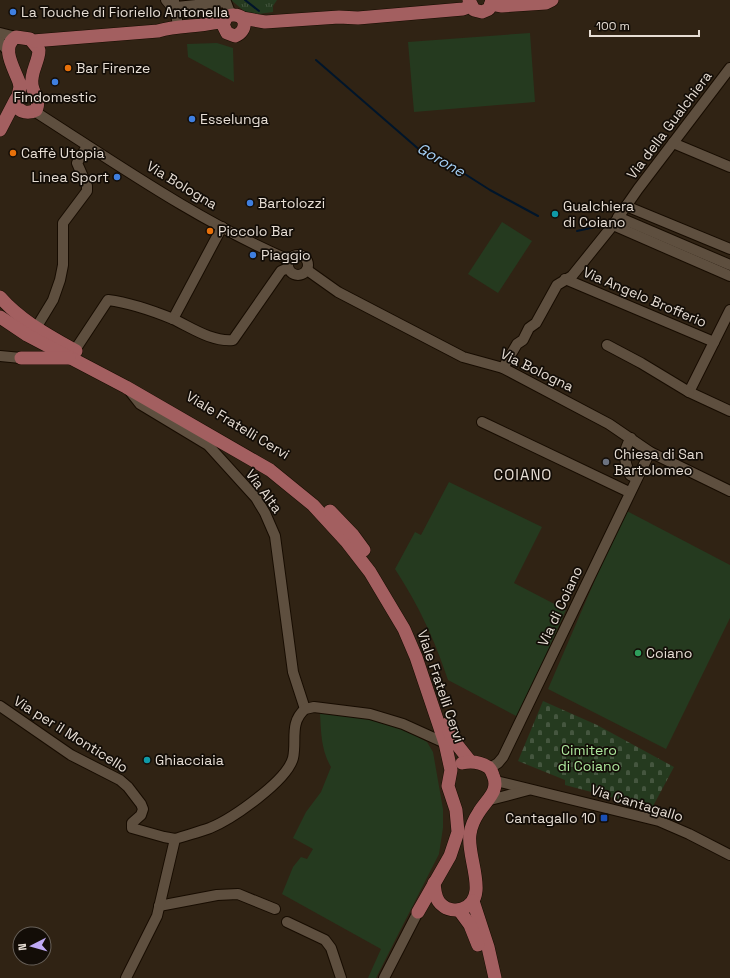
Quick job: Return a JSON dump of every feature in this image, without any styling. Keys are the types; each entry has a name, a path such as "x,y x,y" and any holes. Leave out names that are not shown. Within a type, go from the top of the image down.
{"main road":[{"path":"33,41 158,31 178,26 214,23 233,17 265,22 349,16 366,18 463,9 469,2 474,10 482,12 489,9 492,2 502,6 546,3 552,0"},
{"path":"0,130 19,91 19,82 7,59 3,46 16,37 27,38 38,46 39,54 32,79 32,108 0,138"},
{"path":"39,54 69,38"},
{"path":"16,99 17,108 32,108"},
{"name":"Viale Fratelli Cervi","path":"0,297 32,332"},
{"name":"Viale Fratelli Cervi","path":"0,317 74,354 275,464 320,500 353,535 378,569 404,613 411,626 436,687 451,737 470,762"},
{"path":"21,358 28,355 32,350 32,332"},
{"path":"21,358 74,354"},
{"name":"Viale Fratelli Cervi","path":"74,354 126,387 270,470 313,506 346,541 370,572 404,629 425,682 445,743 451,770 448,786 456,810 458,832 450,856 418,912"},
{"path":"470,762 481,764 490,768 496,781 490,800 480,810 470,833 470,855 477,888 473,901 488,947 495,978"},
{"name":"Viale Fratelli Cervi","path":"451,770 460,763 470,762"},
{"path":"434,883 436,896 442,905 450,910 459,910 473,901"},
{"path":"418,912 442,905"},
{"path":"459,910 475,934 487,978"}],"street":[{"path":"166,0 171,6 175,4 226,2 233,17"},
{"path":"175,4 178,26"},
{"path":"0,33 16,37"},
{"name":"Via della Gualchiera","path":"503,368 517,344 523,340 529,328 536,324 557,284 572,276 616,221 730,68"},
{"name":"Via Bologna","path":"32,108 87,146 222,227 288,264 292,273 297,275 303,274 307,270 308,264 304,256 296,254 288,264"},
{"path":"674,143 730,167"},
{"path":"32,332 53,300 60,280 63,265 63,223 87,191 87,186 78,163 87,146"},
{"path":"626,206 730,249"},
{"path":"616,221 730,265"},
{"path":"616,221 730,276"},
{"path":"173,320 222,227"},
{"path":"74,354 108,300 132,303 173,320 199,333 233,340 281,271 288,264"},
{"name":"Via Bologna","path":"307,270 338,292 463,357 503,368 609,424 650,452 730,491"},
{"name":"Via Angelo Brofferio","path":"566,279 714,342"},
{"path":"689,392 714,342 729,317"},
{"path":"607,345 641,363 689,392 730,411"},
{"path":"0,356 21,358"},
{"name":"Via Alta","path":"126,387 140,404 208,445 256,498 269,518 275,536 293,672 305,709"},
{"path":"482,422 629,492"},
{"path":"631,438 624,448 624,453 630,475 636,478"},
{"name":"Via di Coiano","path":"490,768 498,763 503,757 629,492 650,452"},
{"name":"Via per il Monticello","path":"0,706 72,755 120,780 128,787 142,804 143,809 141,815 132,823 132,828 164,837 175,838"},
{"path":"126,978 157,916 175,838 211,827 262,796 283,775 293,758 295,722 305,709 314,707 370,714 403,724 445,743"},
{"name":"Via Cantagallo","path":"496,781 658,821 689,834 729,855"},
{"name":"Via Cantagallo","path":"490,800 532,789"},
{"path":"159,906 217,895 238,894 275,909"},
{"path":"384,978 418,912"},
{"path":"288,922 325,940 331,948 341,978"}],"green space":[{"path":"231,0 277,0 273,6 273,12 249,15"},
{"path":"530,33 535,102 414,112 408,42"},
{"path":"217,43 233,48 234,82 188,57 187,44"},
{"path":"502,222 532,241 498,293 468,274"},
{"path":"449,482 542,527 514,583 566,610 518,717 448,680 425,623 395,569 415,532 421,535"},
{"name":"Coiano","path":"625,510 730,565 730,618 666,749 548,689"},
{"name":"Cimitero di Coiano","path":"543,701 597,725 674,767 652,808 565,785 565,780 518,761"},
{"path":"320,713 375,718 419,735 418,737 427,742 433,752 443,809 443,828 439,854 376,978 368,978 381,949 282,894 293,867 301,857 307,859 313,849 293,838 306,812 321,792 331,767 323,747"}],"waterway":[{"name":"Gorone","path":"245,0 259,11"},
{"name":"Gorone","path":"316,60 422,152 457,169 490,190 538,216"},
{"name":"Gorone","path":"577,231 595,227"}],"place":[{"name":"La Touche di Fioriello Antonella","path":"13,12"},
{"name":"Bar Firenze","path":"68,68"},
{"name":"Findomestic","path":"55,82"},
{"name":"Esselunga","path":"192,119"},
{"name":"Caffè Utopia","path":"13,153"},
{"name":"Linea Sport","path":"117,177"},
{"name":"Bartolozzi","path":"250,203"},
{"name":"Gualchiera di Coiano","path":"555,214"},
{"name":"Piccolo Bar","path":"210,231"},
{"name":"Piaggio","path":"253,255"},
{"name":"Chiesa di San Bartolomeo","path":"606,462"},
{"name":"Coiano","path":"638,653"},
{"name":"Ghiacciaia","path":"147,760"},
{"name":"Cantagallo 10","path":"604,818"}],"district":[{"name":"COIANO","path":"523,475"}]}
